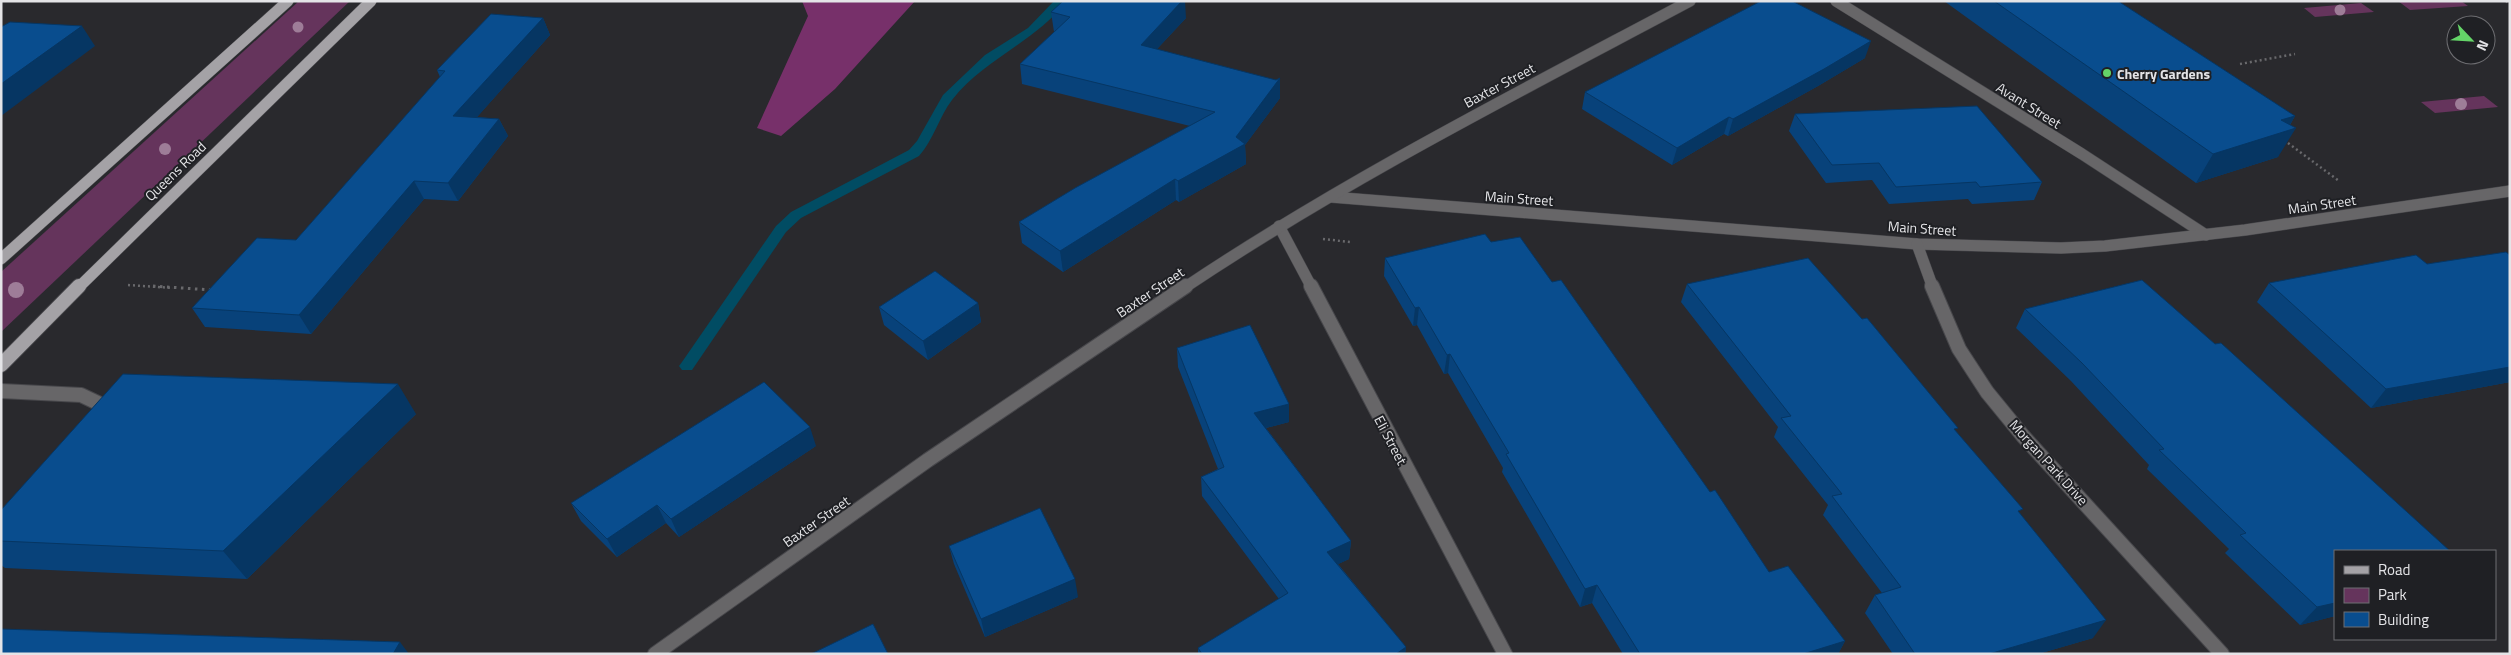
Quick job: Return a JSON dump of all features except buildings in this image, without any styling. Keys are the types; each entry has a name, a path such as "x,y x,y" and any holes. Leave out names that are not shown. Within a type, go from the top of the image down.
{"main road":[{"path":"1,259 288,1"},
{"name":"Queens Road","path":"1,365 83,282 371,1"}],"street":[{"name":"Baxter Street","path":"655,654 928,460 1192,281 1279,226 1449,129 1690,1"},
{"name":"Avant Street","path":"1836,1 2082,154 2206,235"},
{"name":"Main Street","path":"1331,197 1917,244 2061,248 2105,246 2206,235 2510,191"},
{"name":"Eli Street","path":"1279,226 1505,654"},
{"name":"Morgan Park Drive","path":"1917,244 1925,270 1959,349 1987,392 2023,436 2222,654"},
{"path":"1,391 81,395 102,405 102,423 96,430"}],"path":[{"path":"2506,1 2510,4"},
{"path":"2240,64 2295,54"},
{"path":"2278,136 2339,182"},
{"path":"1322,239 1350,242"},
{"path":"83,282 218,290"}],"green space":[{"path":"299,1 350,1 1,332 1,272"},
{"path":"2398,1 2461,1 2468,6 2410,10"},
{"path":"2361,3 2374,12 2315,17 2304,8"},
{"path":"2484,96 2498,107 2435,113 2421,102"}],"shaded area":[{"path":"802,1 915,1 835,89 781,136 757,128 808,16"}],"waterway":[{"path":"687,366 781,229 796,215 914,153 923,143 947,98 989,58 1032,30 1061,1"}],"place":[{"name":"Cherry Gardens","path":"2107,73"}]}
